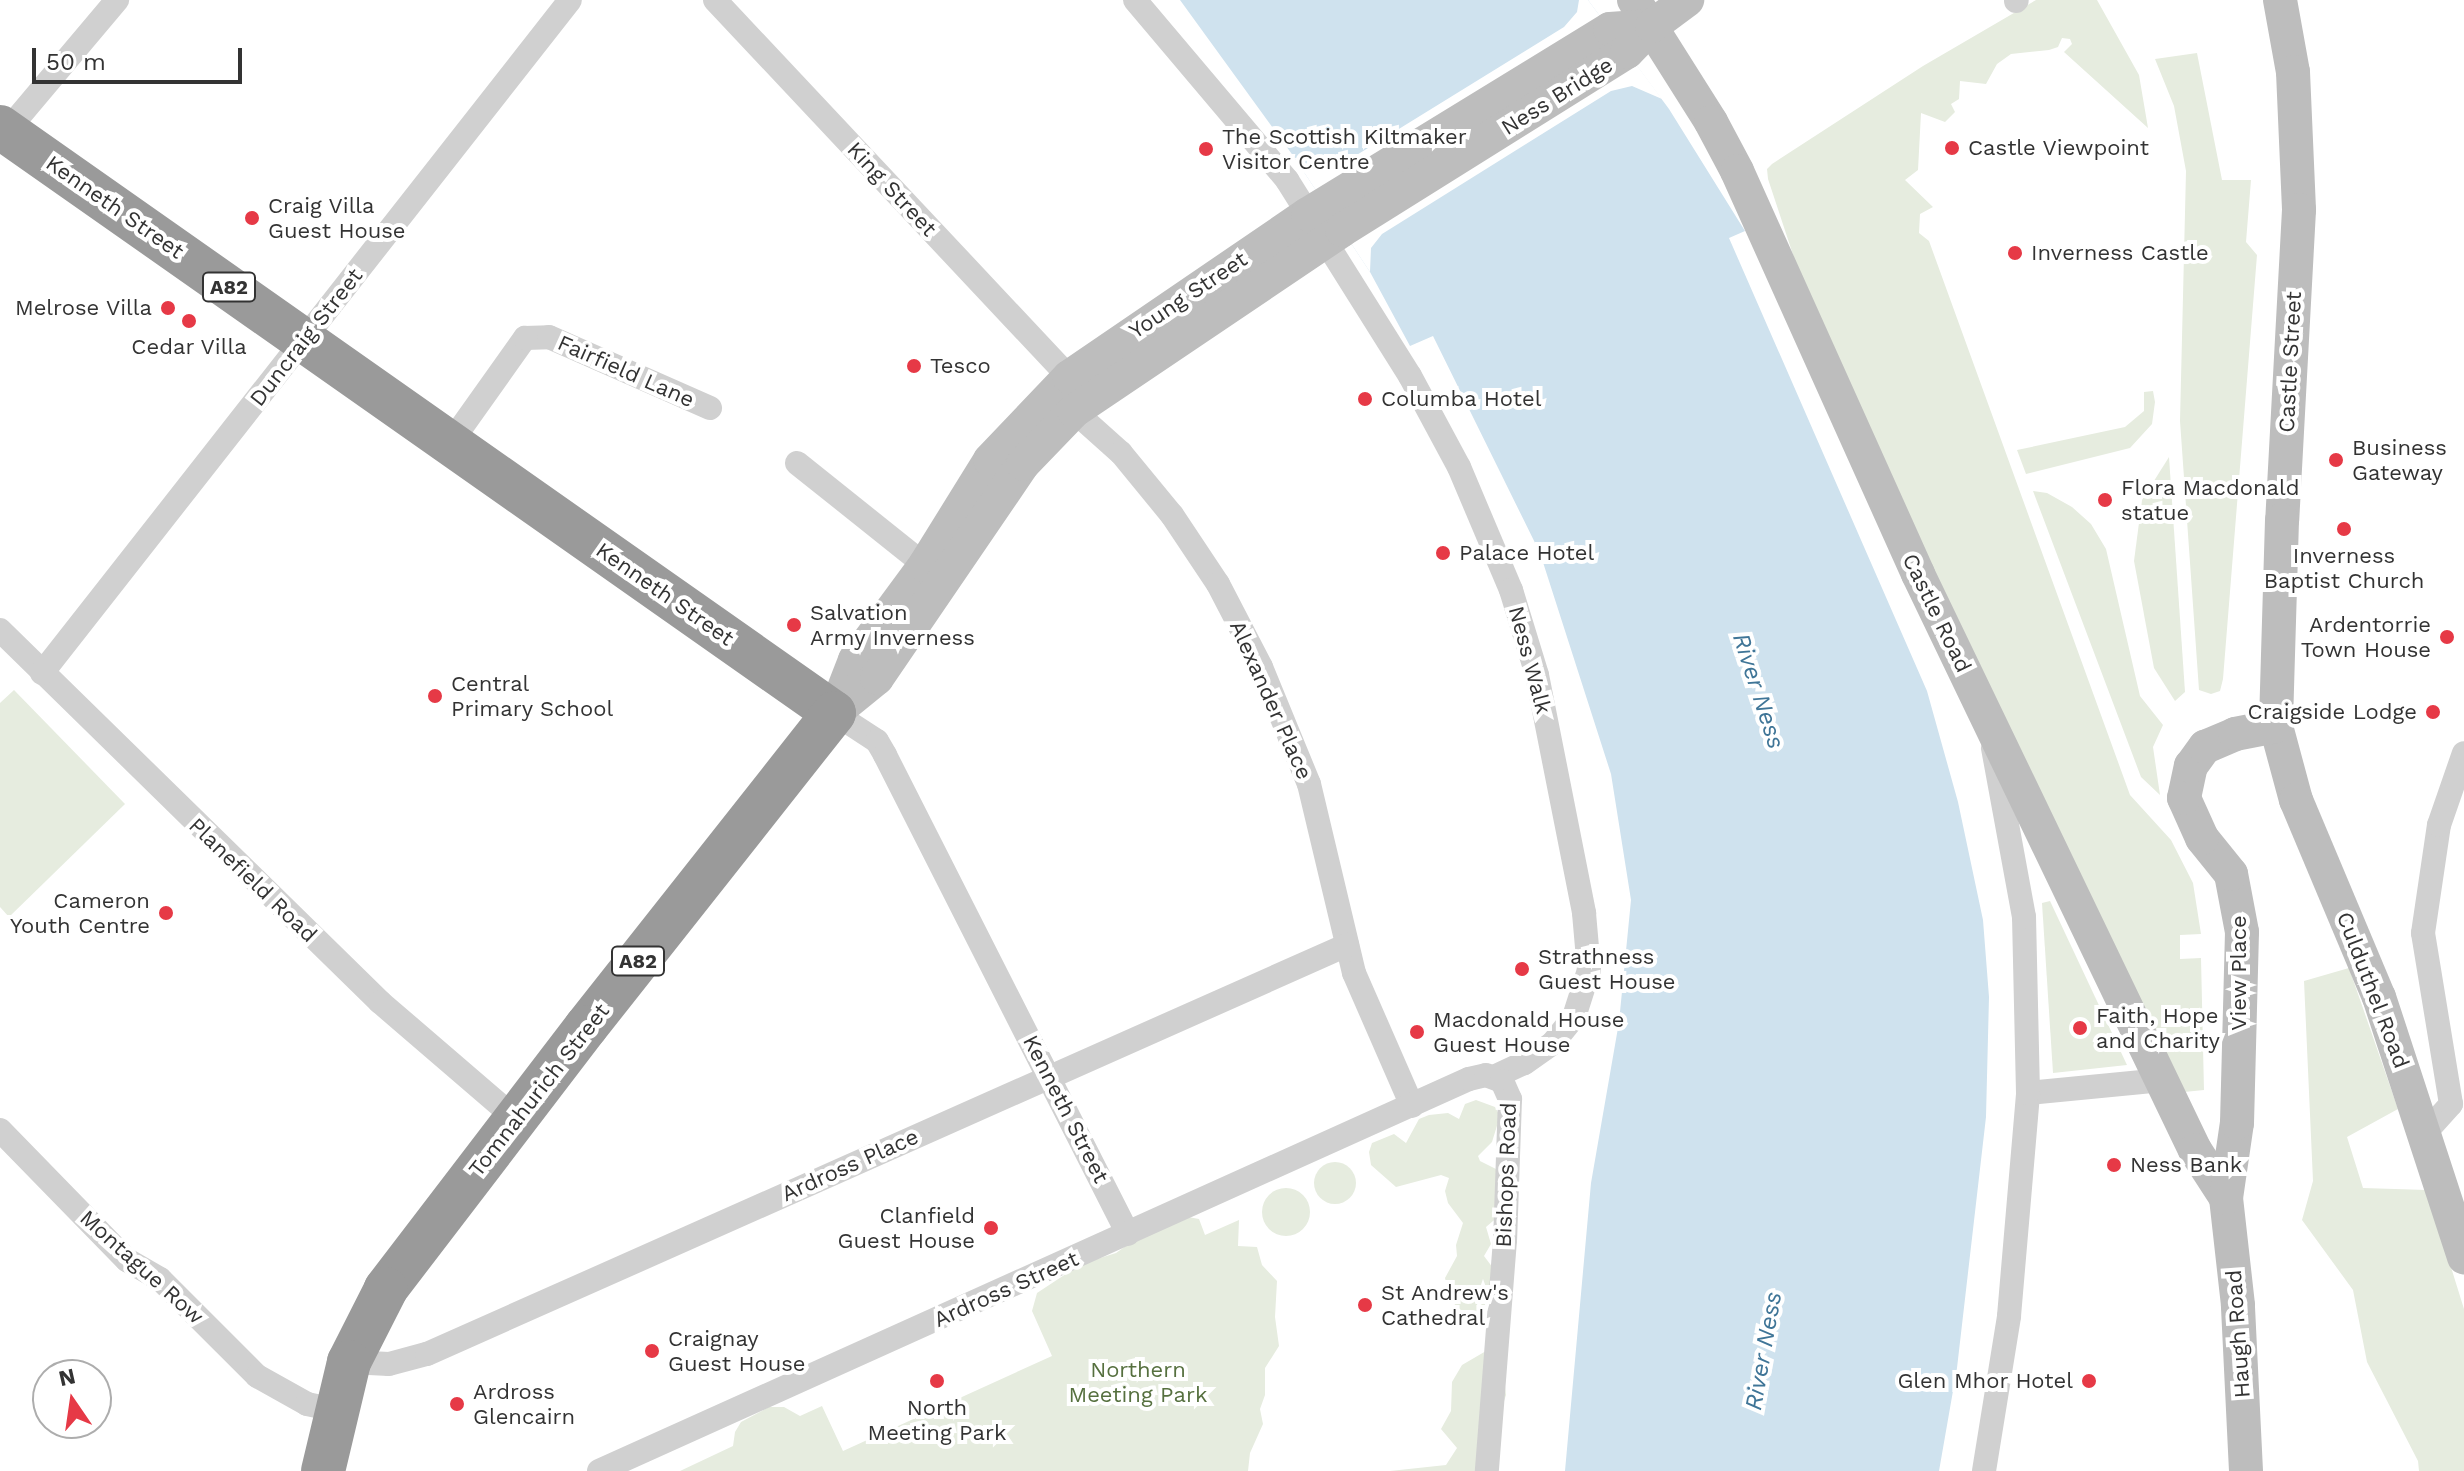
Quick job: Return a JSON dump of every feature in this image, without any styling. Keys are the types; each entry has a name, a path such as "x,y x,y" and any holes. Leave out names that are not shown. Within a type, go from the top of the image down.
{"highway":[{"name":"Kenneth Street","path":"2,133 451,442 834,713"},
{"name":"Tomnahurich Street","path":"336,1410 349,1362 386,1289 834,713"},
{"name":"A82","path":"323,1471 336,1410"}],"main road":[{"path":"1643,13 1687,0"},
{"name":"Castle Street","path":"2276,726 2282,520 2300,197 2293,72 2280,0"},
{"name":"Ness Bridge","path":"1325,223 1618,40 1643,13"},
{"name":"Castle Road","path":"1643,13 1737,171 1918,574 2195,1150 2226,1198"},
{"name":"Young Street","path":"1071,396 1325,223"},
{"name":"Tomnahurich Street","path":"834,713 855,660 925,565 990,460 1071,396"},
{"name":"Tomnahurich Street","path":"834,713 877,678 1071,396"},
{"name":"Culduthel Road","path":"2276,726 2296,800 2379,997 2464,1257"},
{"name":"View Place","path":"2226,1198 2237,1123 2242,932 2231,874 2202,838 2189,816 2184,798 2186,781 2197,755 2211,743 2276,726"},
{"path":"2428,1144 2464,1172"},
{"name":"Haugh Road","path":"2226,1198 2238,1305 2246,1471"}],"street":[{"path":"2,133 117,0"},
{"name":"Duncraig Street","path":"42,673 570,0"},
{"name":"King Street","path":"715,0 1071,396"},
{"name":"Ness Walk","path":"1135,0 1325,223 1459,467 1511,590 1537,675 1584,913 1589,970 1574,1017 1553,1043 1524,1063 1494,1077 1486,1075 1469,1079 1412,1106"},
{"name":"Fairfield Lane","path":"451,442 525,338 549,337 710,408"},
{"name":"Alexander Place","path":"1071,396 1172,515 1218,584 1261,667 1309,784 1347,945 1365,1006 1412,1106"},
{"path":"797,463 925,565"},
{"name":"Planefield Road","path":"0,630 380,1002 516,1119"},
{"name":"Kenneth Street","path":"834,713 877,741 885,755 1128,1234"},
{"path":"1984,1471 2009,1316 2028,1093 2024,917 1986,715"},
{"path":"2428,1144 2451,1104 2423,933 2439,825 2464,753"},
{"name":"Ardross Place","path":"349,1362 389,1364 427,1354 1347,945"},
{"name":"Bishops Road","path":"1487,1471 1505,1240 1510,1099 1508,1088 1494,1077"},
{"path":"2028,1093 2162,1080"},
{"name":"Ardross Street","path":"599,1471 1412,1106"},
{"name":"Montague Row","path":"0,1130 127,1260 160,1279 257,1376 307,1404 336,1410"}],"green space":[{"path":"2036,0 2097,0 2139,75 2148,128 2064,52 2072,44 2070,39 2062,38 2058,47 2049,50 2011,54 1997,64 1986,84 1960,81 1959,99 1951,104 1955,112 1945,122 1921,113 1918,170 1905,180 1933,207 1920,214 1919,233 1929,241 2130,795 2171,840 2193,883 2201,934 2180,935 2180,959 2201,958 2204,1090 2184,1092 1999,708 1810,306 1768,179 1767,169 1772,164 1923,66"},
{"path":"2197,53 2222,180 2251,180 2246,242 2257,255 2223,679 2220,691 2211,694 2199,690 2180,421 2186,171 2174,106 2155,59"},
{"path":"2153,391 2152,424 2130,448 2026,474 2017,450 2125,427 2144,411 2144,392"},
{"path":"2169,457 2185,692 2175,701 2154,668 2134,561 2142,500"},
{"path":"2033,491 2047,493 2072,507 2091,524 2106,549 2140,696 2163,725 2153,747 2160,795 2141,777"},
{"path":"14,690 125,804 9,917 0,907 0,703"},
{"path":"2050,901 2127,1065 2053,1073 2042,903"},
{"path":"2349,968 2398,1109 2347,1137 2363,1188 2427,1190 2464,1309 2464,1471 2419,1471 2418,1461 2367,1362 2353,1290 2302,1220 2313,1181 2304,981"},
{"path":"1476,1100 1495,1107 1500,1116 1492,1142 1478,1156 1480,1161 1498,1170 1500,1215 1486,1227 1491,1244 1484,1256 1496,1272 1496,1301 1475,1314 1462,1311 1450,1300 1445,1278 1457,1256 1456,1245 1463,1223 1448,1203 1445,1191 1449,1178 1441,1175 1396,1187 1371,1165 1369,1152 1372,1143 1394,1134 1406,1143 1419,1119 1429,1115 1448,1113 1459,1119 1465,1104"},
{"path":"1335,1162 1350,1168 1356,1183 1350,1198 1335,1204 1320,1198 1314,1183 1320,1168"},
{"path":"1286,1188 1295,1189 1303,1195 1309,1203 1309,1221 1303,1229 1295,1235 1286,1236 1277,1235 1269,1229 1263,1221 1262,1212 1263,1203 1269,1195 1277,1189"},
{"name":"Northern Meeting Park","path":"1188,1217 1199,1219 1205,1235 1239,1220 1238,1246 1257,1247 1262,1265 1277,1281 1275,1317 1279,1346 1265,1368 1265,1395 1260,1409 1263,1424 1250,1453 1248,1471 680,1471 733,1446 735,1432 741,1422 769,1407 784,1407 800,1416 822,1406 843,1451 1052,1356 1032,1311 1037,1293 1081,1264 1116,1253 1140,1236"},
{"path":"1486,1351 1504,1377 1506,1395 1491,1440 1490,1471 1390,1471 1446,1465 1457,1448 1441,1429 1451,1411 1452,1382 1462,1365"}],"water":[{"name":"River Ness","path":"1180,0 1588,0 1669,109 1745,231 1729,238 1927,691 1958,802 1983,920 1989,997 1986,1117 1957,1368 1939,1471 1565,1471 1591,1183 1619,1022 1631,900 1611,774 1540,553 1433,336 1410,346 1370,272 1294,157"}],"pier":[{"path":"1579,0 1588,0 1662,99 1632,86 1611,91 1382,234 1371,248 1370,272 1294,157 1315,170 1334,169 1564,27 1577,12"}],"place":[{"name":"Castle Viewpoint","path":"1952,148"},
{"name":"The Scottish Kiltmaker Visitor Centre","path":"1206,149"},
{"name":"Craig Villa Guest House","path":"252,218"},
{"name":"Inverness Castle","path":"2015,253"},
{"name":"Melrose Villa","path":"168,308"},
{"name":"Cedar Villa","path":"189,321"},
{"name":"Tesco","path":"914,366"},
{"name":"Columba Hotel","path":"1365,399"},
{"name":"Business Gateway","path":"2336,460"},
{"name":"Flora Macdonald statue","path":"2105,500"},
{"name":"Inverness Baptist Church","path":"2344,529"},
{"name":"Palace Hotel","path":"1443,553"},
{"name":"Salvation Army Inverness","path":"794,625"},
{"name":"Ardentorrie Town House","path":"2447,637"},
{"name":"Central Primary School","path":"435,696"},
{"name":"Craigside Lodge","path":"2433,712"},
{"name":"Cameron Youth Centre","path":"166,913"},
{"name":"Strathness Guest House","path":"1522,969"},
{"name":"Faith, Hope and Charity","path":"2080,1028"},
{"name":"Macdonald House Guest House","path":"1417,1032"},
{"name":"Ness Bank","path":"2114,1165"},
{"name":"Clanfield Guest House","path":"991,1228"},
{"name":"St Andrew's Cathedral","path":"1365,1305"},
{"name":"Craignay Guest House","path":"652,1351"},
{"name":"North Meeting Park","path":"937,1381"},
{"name":"Glen Mhor Hotel","path":"2089,1381"},
{"name":"Ardross Glencairn","path":"457,1404"}]}
